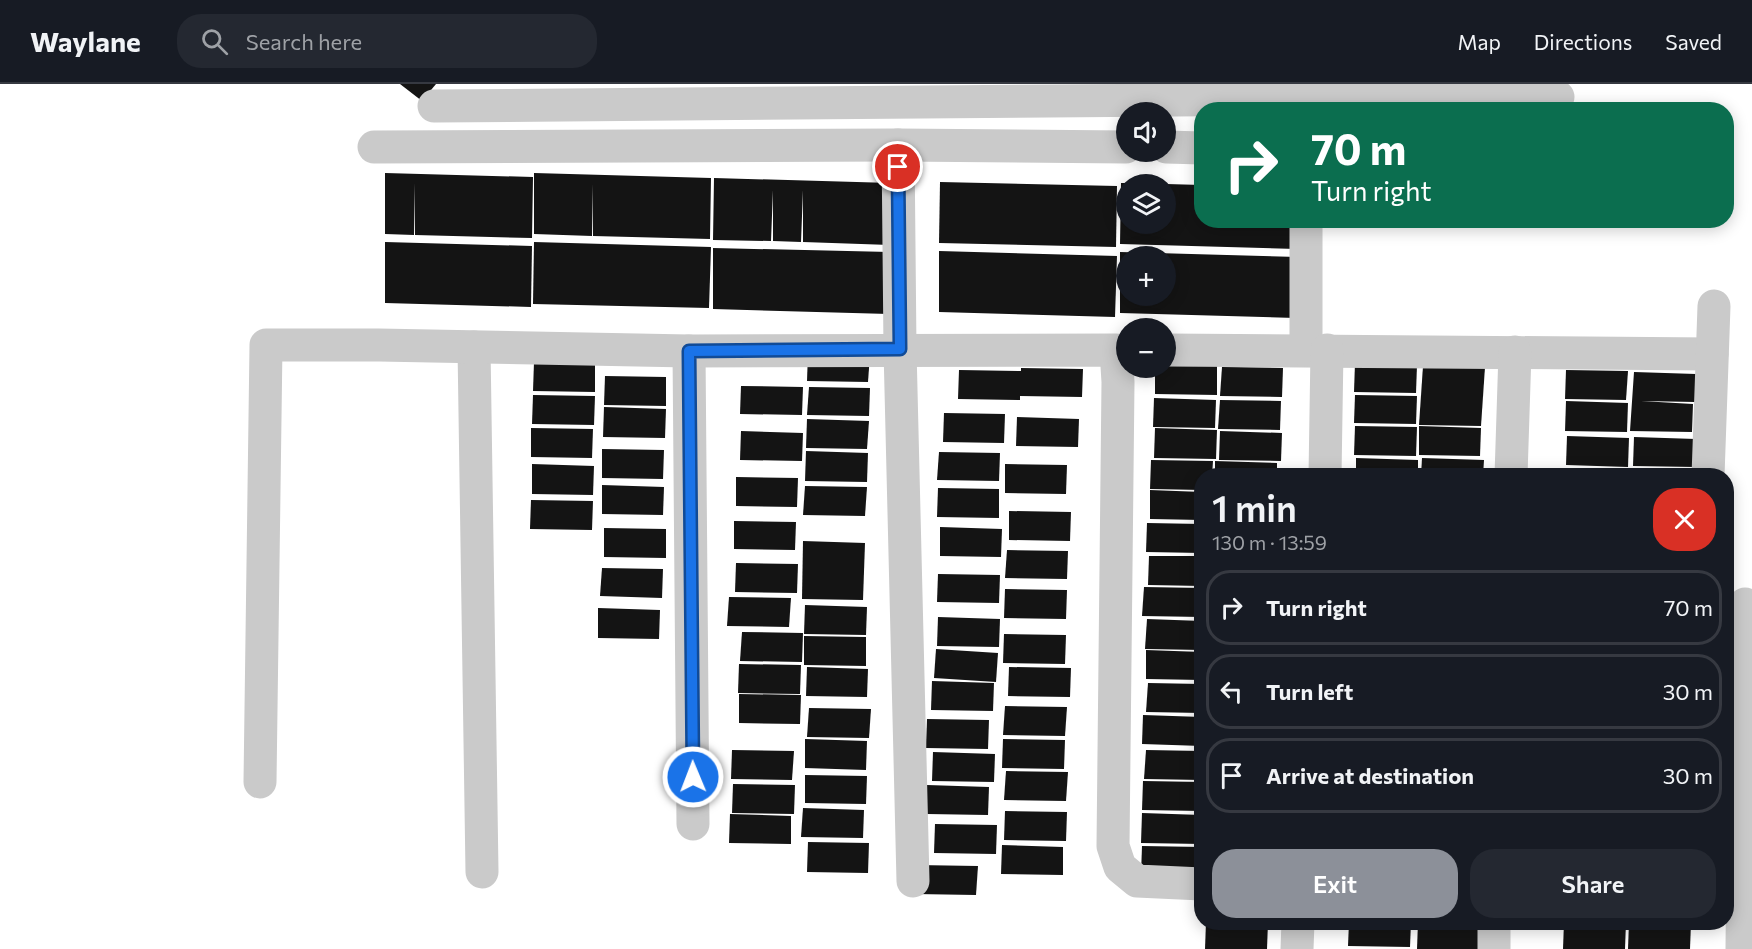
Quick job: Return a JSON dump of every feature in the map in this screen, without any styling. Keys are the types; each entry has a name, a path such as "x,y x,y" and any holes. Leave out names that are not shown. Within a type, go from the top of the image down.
{"street":[{"path":"454,84 434,106 1307,97 1558,97"},
{"path":"898,145 900,349 912,881"},
{"path":"375,147 898,145 1116,147"},
{"path":"1176,147 1194,148"},
{"path":"1307,228 1324,468"},
{"path":"1708,468 1714,306"},
{"path":"260,782 266,345 689,351 1116,350"},
{"path":"474,347 482,872"},
{"path":"1176,350 1712,354"},
{"path":"689,351 693,824"},
{"path":"1511,468 1515,352"},
{"path":"1118,378 1113,846 1120,867 1137,881 1194,884"},
{"path":"1742,949 1740,906 1745,604"},
{"path":"1297,949 1298,930"},
{"path":"1494,930 1494,949"}],"building":[{"path":"400,84 436,84 422,101"},
{"path":"385,173 533,177 532,238 415,235 415,183 414,235 385,234"},
{"path":"534,173 711,178 710,239 593,236 593,184 592,236 534,234"},
{"path":"714,178 891,183 890,245 803,242 803,190 801,242 773,241 773,190 771,241 713,240"},
{"path":"940,182 1116,186 1116,247 939,243"},
{"path":"1176,184 1194,185 1194,228 1297,228 1297,249 1120,244 1120,234 1176,234"},
{"path":"385,242 532,246 531,307 385,303"},
{"path":"534,242 711,247 709,308 533,304"},
{"path":"713,248 890,252 889,314 713,309"},
{"path":"939,251 1116,256 1115,317 939,312"},
{"path":"1176,254 1298,257 1296,318 1120,313 1120,306 1176,306"},
{"path":"808,352 870,354 868,382 807,381"},
{"path":"534,362 595,363 595,392 533,391"},
{"path":"1355,363 1417,365 1416,393 1354,392"},
{"path":"1176,365 1217,366 1217,395 1155,394 1155,378 1176,378"},
{"path":"1423,366 1485,367 1481,426 1419,425"},
{"path":"1222,367 1283,368 1282,397 1220,396"},
{"path":"1021,368 1083,369 1082,397 1020,396 1020,400 958,399 959,370 1021,371"},
{"path":"1566,370 1628,371 1626,400 1565,399"},
{"path":"1634,372 1696,374 1695,402 1641,401 1693,404 1692,432 1630,431"},
{"path":"605,376 666,377 666,406 604,405"},
{"path":"741,386 803,387 802,415 740,414"},
{"path":"809,387 870,388 869,416 807,415"},
{"path":"533,395 595,396 594,425 532,424"},
{"path":"1355,395 1417,396 1416,424 1354,423"},
{"path":"1154,398 1216,400 1215,428 1153,427"},
{"path":"1220,400 1281,401 1280,430 1218,429"},
{"path":"1566,401 1628,403 1627,432 1565,431"},
{"path":"604,407 666,409 665,438 603,437"},
{"path":"944,413 1005,414 1004,443 943,442"},
{"path":"1017,417 1079,419 1078,447 1016,446"},
{"path":"807,419 869,421 867,449 806,448"},
{"path":"1355,426 1417,427 1416,456 1354,455"},
{"path":"1419,426 1481,428 1480,456 1419,455"},
{"path":"531,428 593,429 592,458 531,457"},
{"path":"1155,428 1217,430 1216,459 1154,458"},
{"path":"741,431 803,433 802,461 740,460"},
{"path":"1220,431 1282,433 1281,461 1219,460"},
{"path":"1567,436 1629,438 1628,467 1566,465"},
{"path":"1634,437 1696,439 1695,467 1633,466"},
{"path":"602,449 664,450 663,479 602,478"},
{"path":"806,451 868,453 867,482 805,481"},
{"path":"939,452 1000,453 999,481 937,480"},
{"path":"1356,458 1418,460 1418,468 1356,468"},
{"path":"1422,458 1484,460 1484,468 1421,468"},
{"path":"1151,460 1213,461 1213,468 1194,468 1194,490 1150,489"},
{"path":"1215,461 1277,463 1277,468 1215,468"},
{"path":"532,464 594,466 593,495 532,494"},
{"path":"1005,464 1067,465 1066,494 1005,493"},
{"path":"736,477 798,478 797,507 736,506"},
{"path":"602,485 664,487 663,515 602,514"},
{"path":"805,486 867,487 865,516 803,515"},
{"path":"938,488 999,489 999,518 937,517"},
{"path":"1150,490 1194,492 1194,520 1150,519"},
{"path":"531,500 593,501 592,530 530,529"},
{"path":"1009,511 1071,512 1070,541 1009,540"},
{"path":"734,521 796,522 795,550 734,549"},
{"path":"1147,523 1194,524 1194,553 1146,552"},
{"path":"940,527 1002,529 1001,557 940,556"},
{"path":"604,528 666,529 666,558 604,557"},
{"path":"803,541 865,543 863,600 802,599"},
{"path":"1007,550 1068,551 1067,579 1005,578"},
{"path":"1149,556 1194,556 1194,586 1148,585"},
{"path":"736,563 798,564 797,593 735,592"},
{"path":"602,568 663,569 662,598 600,596"},
{"path":"938,574 1000,575 999,603 937,602"},
{"path":"1144,587 1194,588 1194,617 1142,616"},
{"path":"1005,589 1067,590 1066,619 1004,618"},
{"path":"729,597 791,598 789,627 727,626"},
{"path":"805,605 867,607 866,635 804,634"},
{"path":"598,608 660,610 659,639 598,638"},
{"path":"938,617 1000,619 999,647 937,646"},
{"path":"1147,619 1194,621 1194,650 1145,649"},
{"path":"742,632 803,633 802,662 740,661"},
{"path":"1004,634 1066,635 1065,664 1003,663"},
{"path":"804,636 866,637 866,666 804,665"},
{"path":"936,649 998,653 996,682 934,678"},
{"path":"1146,650 1194,652 1194,680 1146,679"},
{"path":"739,664 801,665 800,694 738,693"},
{"path":"807,667 868,669 867,697 806,696"},
{"path":"1009,667 1071,668 1070,697 1008,696"},
{"path":"932,681 994,683 993,711 931,710"},
{"path":"1148,683 1194,684 1194,713 1146,712"},
{"path":"739,694 801,695 800,724 739,723"},
{"path":"1005,706 1067,707 1065,736 1003,735"},
{"path":"809,708 871,709 869,738 807,737"},
{"path":"1143,715 1194,717 1194,746 1142,744"},
{"path":"927,719 989,720 988,749 926,748"},
{"path":"805,739 867,741 866,770 805,768"},
{"path":"1003,739 1065,740 1064,769 1002,768"},
{"path":"732,750 794,751 792,780 731,779"},
{"path":"1146,750 1194,751 1194,780 1144,779"},
{"path":"933,752 995,754 994,782 932,781"},
{"path":"1006,771 1068,772 1066,801 1004,800"},
{"path":"805,775 867,776 866,804 805,803"},
{"path":"1143,781 1194,782 1194,811 1142,810"},
{"path":"733,784 795,785 794,814 732,813"},
{"path":"927,785 989,787 988,815 927,814"},
{"path":"803,808 864,810 863,838 801,837"},
{"path":"1005,811 1067,812 1066,841 1004,840"},
{"path":"1142,813 1194,815 1194,844 1141,843"},
{"path":"730,814 791,816 791,844 729,843"},
{"path":"935,824 997,825 996,854 934,853"},
{"path":"808,842 869,843 868,873 807,872"},
{"path":"1002,845 1063,847 1063,875 1001,874"},
{"path":"1142,846 1194,847 1194,876 1141,875"},
{"path":"916,865 978,866 976,895 915,894"},
{"path":"1206,930 1268,930 1267,949 1205,949"},
{"path":"1349,930 1411,930 1410,947 1348,946"},
{"path":"1418,930 1480,930 1479,949 1417,949"},
{"path":"1564,930 1626,930 1625,949 1563,949"},
{"path":"1629,930 1691,930 1690,949 1628,949"}],"route":[{"path":"693,777 689,351 900,349 898,167"}]}
